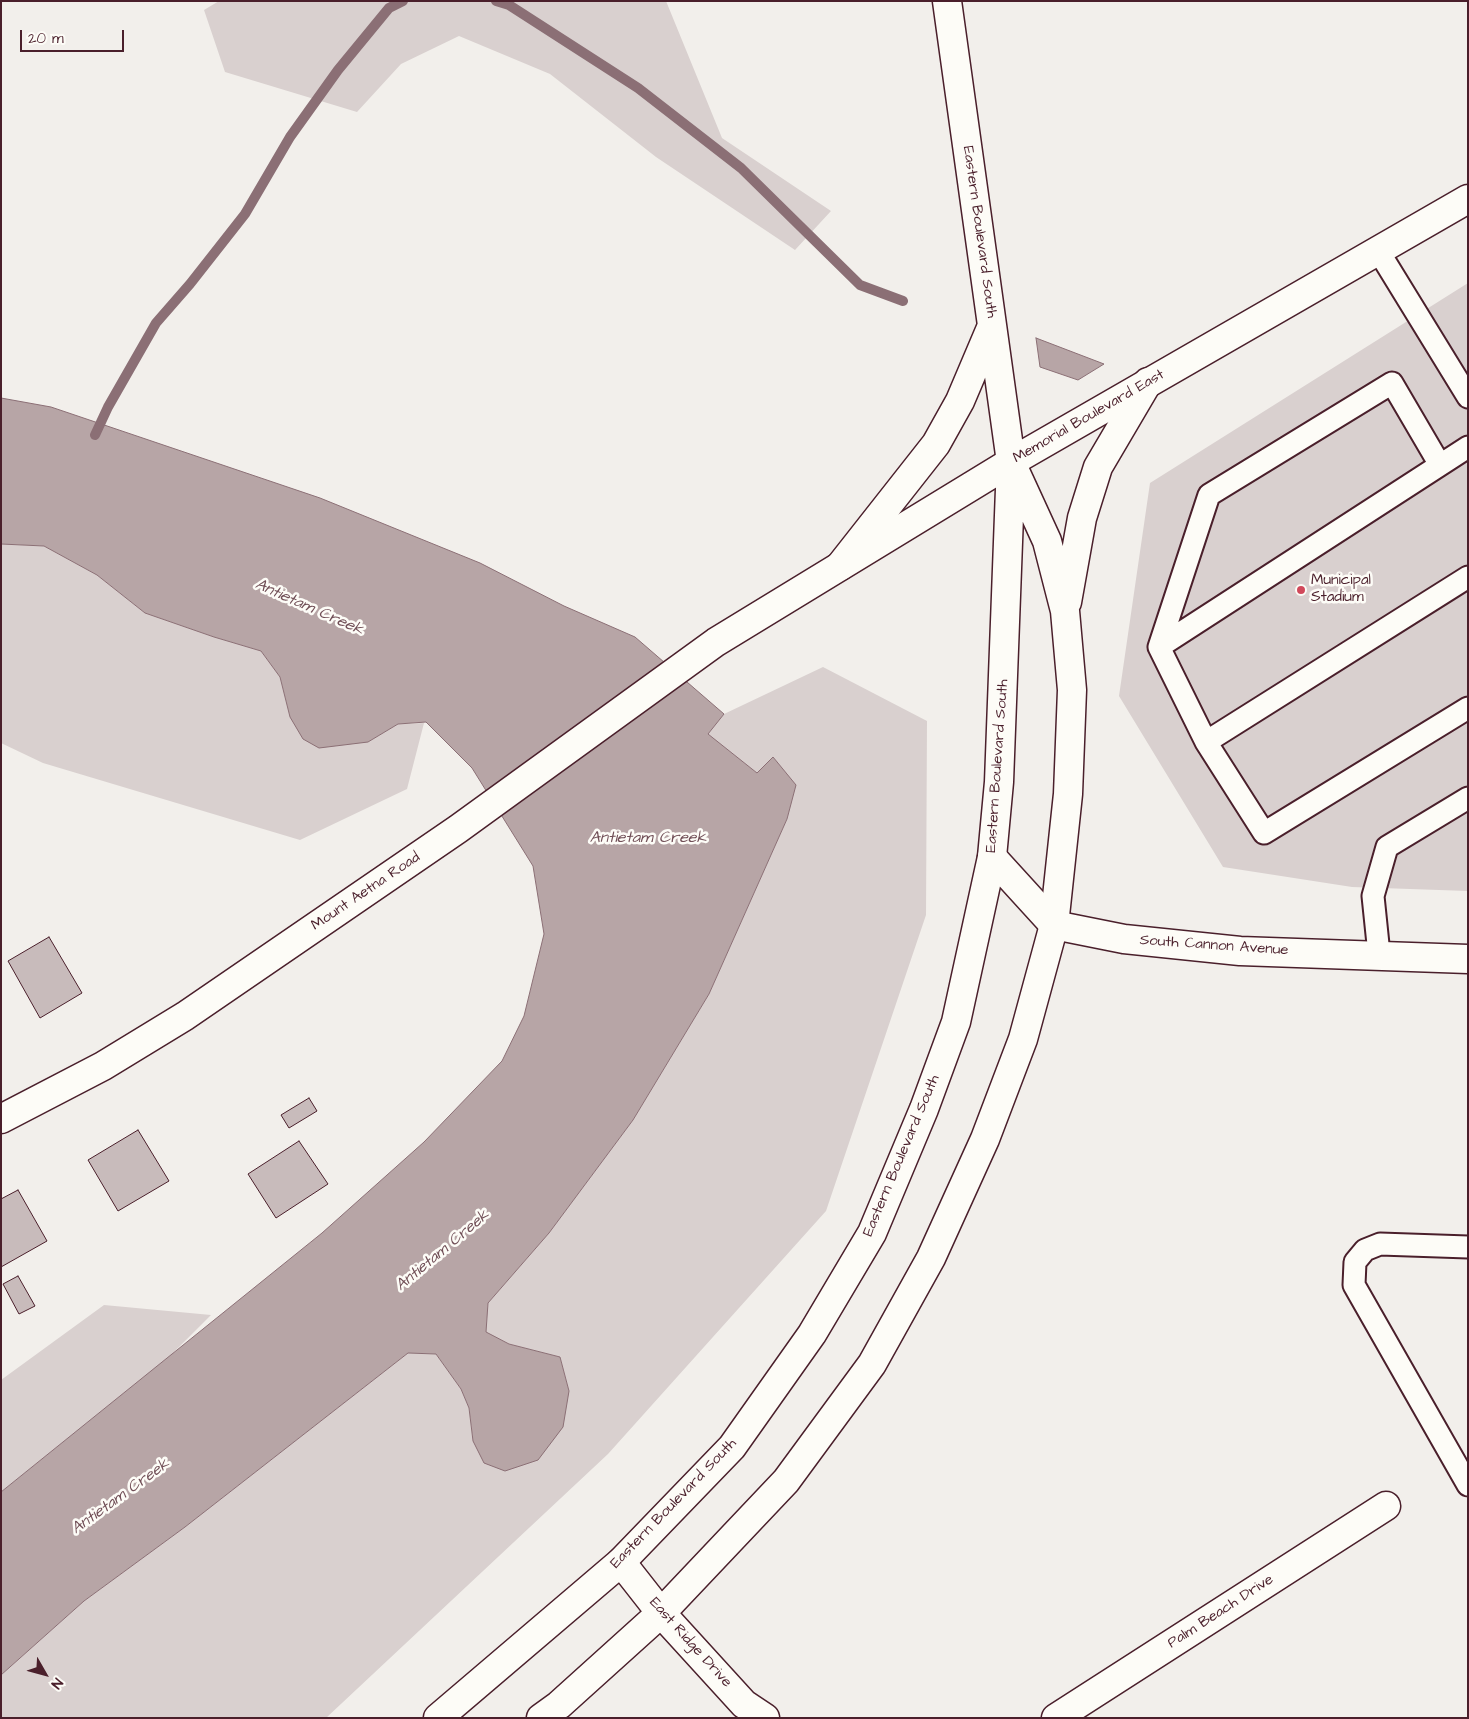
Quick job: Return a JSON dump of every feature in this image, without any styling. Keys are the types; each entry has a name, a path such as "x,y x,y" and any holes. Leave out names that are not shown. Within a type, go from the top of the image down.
{"main road":[{"name":"Eastern Boulevard South","path":"438,1718 621,1562 732,1447 812,1334 872,1233 924,1109 956,1022 992,857 999,782 1004,685 1010,462 947,1"},
{"name":"Memorial Boulevard East","path":"716,642 1010,462 1379,252 1468,199"},
{"path":"840,566 936,444 960,401 992,326"},
{"path":"1065,611 1082,518 1098,467 1148,382"},
{"name":"Eastern Boulevard South","path":"541,1718 661,1613 786,1481 872,1364 931,1258 985,1139 1023,1040 1054,925 1068,794 1072,690 1065,611 1047,541 1010,462"},
{"name":"Mount Aetna Road","path":"1,1119 103,1066 185,1016 458,829 716,642"},
{"path":"992,857 1054,925"},
{"name":"South Cannon Avenue","path":"1054,925 1124,939 1240,951 1379,954 1468,959"},
{"name":"Palm Beach Drive","path":"1056,1718 1386,1506"},
{"name":"East Ridge Drive","path":"621,1562 661,1613 744,1704 765,1718"}],"lane":[{"path":"1379,252 1468,397"},
{"path":"1440,465 1392,383 1209,495 1159,647 1206,742 1264,833 1468,708"},
{"path":"1159,647 1468,447"},
{"path":"1206,742 1468,577"},
{"path":"1379,954 1373,896 1387,847 1468,798"},
{"path":"1468,1248 1380,1244 1365,1250 1355,1262 1354,1285 1468,1485"}],"shaded area":[{"path":"219,1 666,1 722,138 831,211 795,250 656,157 550,74 459,36 401,64 357,112 225,72 204,10"},
{"name":"Municipal Stadium","path":"1468,283 1468,891 1352,887 1223,867 1119,696 1150,483"},
{"path":"1,544 44,546 97,575 145,613 261,651 280,677 290,717 368,742 398,724 424,723 407,789 300,840 43,763 1,743"},
{"path":"823,667 927,721 926,915 826,1211 608,1454 326,1718 1,1718 1,1675 84,1601 185,1527 408,1353 436,1354 461,1389 469,1408 473,1441 569,1391 560,1357 509,1344 485,1332 488,1303 549,1233 633,1120 709,994 787,819 795,785 773,757 757,773 707,734 724,714"},
{"path":"104,1305 211,1315 169,1357 1,1492 1,1380"}],"water":[{"path":"1036,338 1104,364 1078,380 1040,367"},
{"name":"Antietam Creek","path":"1,398 51,407 320,498 480,563 564,606 635,637 724,714 708,734 757,773 773,757 796,785 787,819 709,994 633,1120 549,1233 488,1303 486,1332 509,1344 560,1357 569,1391 563,1427 538,1460 505,1471 484,1463 473,1441 469,1408 461,1389 436,1354 408,1353 185,1527 84,1601 1,1675 1,1492 322,1233 424,1142 502,1061 524,1016 544,934 533,866 472,768 426,722 398,724 368,742 319,748 303,739 290,717 280,677 261,651 145,613 97,575 44,546 1,544"}],"building":[{"path":"49,937 82,993 40,1018 8,961"},
{"path":"309,1098 317,1111 289,1128 281,1115"},
{"path":"138,1130 169,1181 118,1211 88,1160"},
{"path":"299,1141 328,1184 276,1218 248,1174"},
{"path":"18,1190 47,1241 1,1267 1,1199"},
{"path":"18,1276 35,1306 19,1314 3,1284"}],"waterway":[{"path":"95,435 108,407 156,323 190,284 245,214 290,137 338,70 389,8 403,1"},
{"path":"496,1 509,5 638,88 741,168 860,285 903,301"}],"place":[{"name":"Municipal Stadium","path":"1301,590"}]}
